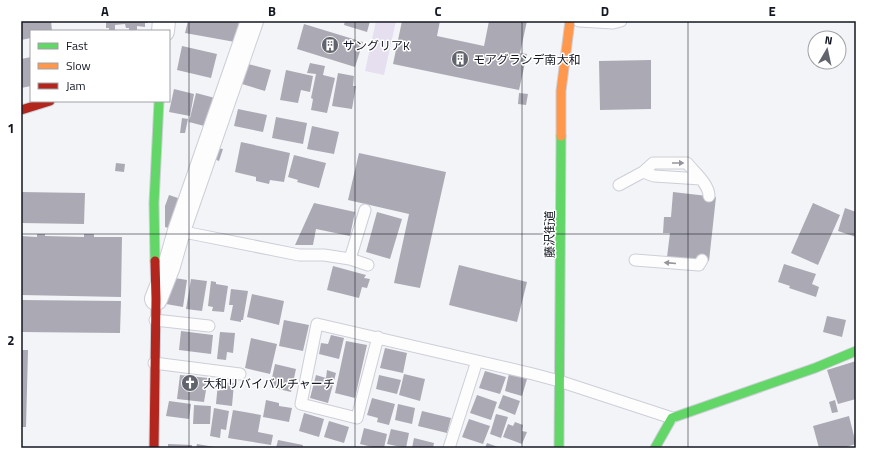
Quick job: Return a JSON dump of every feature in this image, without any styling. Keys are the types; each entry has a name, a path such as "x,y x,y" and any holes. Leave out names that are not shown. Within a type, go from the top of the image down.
{"main road":[{"name":"藤沢街道","path":"559,448 562,91 570,21"},
{"path":"21,110 47,102"},
{"path":"154,448 156,299 154,203 159,102"},
{"path":"655,448 672,418 815,368 856,351"}],"street":[{"path":"156,299 169,266 179,231 252,21"}],"lane":[{"path":"579,21 613,23 621,21"},
{"path":"619,185 643,172 653,163 687,163 701,179 709,191 709,196"},
{"path":"643,172 654,176 701,179"},
{"path":"350,259 365,210"},
{"path":"179,231 299,255 324,255 350,259 368,265"},
{"path":"635,260 699,265 702,260"},
{"path":"155,320 209,326"},
{"path":"378,337 357,418 301,404 317,324 378,337 559,381 672,418"},
{"path":"449,448 477,361"},
{"path":"154,363 240,374"}],"shaded area":[{"path":"376,21 396,21 384,75 365,71"}],"building":[{"path":"21,21 51,21 52,30 30,30 30,38 21,40"},
{"path":"106,21 148,21 148,23 145,23 145,27 137,26 137,30 129,30 129,28 126,28 125,24 115,25 115,30 109,30 109,28 106,28"},
{"path":"188,21 239,21 235,42 185,33"},
{"path":"345,21 370,21 367,32 344,25"},
{"name":"モアグランデ南大和","path":"402,21 440,21 437,36 484,46 489,21 527,21 520,53 527,54 519,90 393,64"},
{"name":"サングリアK","path":"304,24 363,42 355,67 297,49"},
{"path":"182,46 217,54 211,78 177,70"},
{"path":"30,57 30,86 21,88 21,59"},
{"path":"651,60 651,109 600,110 599,61"},
{"path":"310,63 325,66 323,75 335,78 327,113 311,110 313,99 311,98 316,74 307,73"},
{"path":"248,64 271,70 265,91 242,84"},
{"path":"286,70 313,76 310,92 301,90 298,103 280,100"},
{"path":"338,73 354,76 353,86 356,86 352,109 332,106"},
{"path":"174,89 194,94 190,116 169,112"},
{"path":"196,93 215,98 208,127 189,122"},
{"path":"519,93 528,94 526,105 518,104"},
{"path":"238,109 267,115 263,132 234,126"},
{"path":"276,117 307,123 303,144 272,138"},
{"path":"182,118 188,119 185,133 180,133"},
{"path":"312,126 339,132 334,154 307,149"},
{"path":"241,142 290,153 284,182 270,180 269,184 256,181 256,177 235,172"},
{"path":"217,148 223,149 219,161 214,159"},
{"path":"359,153 446,172 420,288 394,283 409,214 348,200"},
{"path":"294,155 326,163 319,188 297,182 298,180 288,177"},
{"path":"116,163 125,164 124,172 115,171"},
{"path":"21,192 85,193 84,224 21,223"},
{"path":"673,192 716,197 709,261 667,257 670,233 663,233 664,217 671,217"},
{"path":"169,195 184,200 174,230 165,227 165,206"},
{"path":"314,203 355,212 350,236 316,229 313,245 295,245"},
{"path":"813,203 840,215 818,265 791,253"},
{"path":"845,208 856,212 856,237 838,231"},
{"path":"377,212 402,219 390,259 366,252"},
{"path":"37,234 45,234 45,236 84,237 84,234 94,234 94,237 122,237 121,297 21,295 21,236 37,237"},
{"path":"784,264 816,274 812,284 819,287 816,297 789,288 790,286 778,282"},
{"path":"459,265 527,282 517,322 449,305"},
{"path":"333,266 366,275 364,278 370,279 367,288 362,287 359,298 327,290"},
{"path":"175,278 187,280 183,307 166,304 170,281"},
{"path":"191,279 207,281 202,311 186,309"},
{"path":"211,281 216,282 216,284 228,286 224,312 212,311 213,307 208,306"},
{"path":"231,289 248,291 243,320 241,320 241,322 230,320 233,305 229,305"},
{"path":"252,294 284,301 279,325 247,317"},
{"path":"21,300 121,301 120,333 21,332"},
{"path":"827,316 846,320 842,337 823,332"},
{"path":"284,320 309,325 303,351 279,346"},
{"path":"181,331 213,335 211,354 179,350"},
{"path":"220,332 235,333 233,353 227,352 226,360 217,359"},
{"path":"331,335 344,338 339,359 319,354 321,343 328,344"},
{"path":"251,338 277,344 270,374 245,368"},
{"path":"346,341 367,345 355,398 335,393"},
{"path":"385,348 407,353 403,373 380,368"},
{"path":"21,350 28,350 26,427 21,427"},
{"path":"856,361 856,399 838,404 827,370"},
{"path":"275,364 296,369 291,392 270,387"},
{"path":"327,370 336,373 328,403 310,398 316,375 326,378"},
{"path":"485,371 506,377 500,394 479,388"},
{"path":"404,374 425,379 420,401 399,395"},
{"path":"509,374 527,379 522,396 505,391"},
{"path":"180,375 208,378 204,402 177,399"},
{"path":"379,375 401,380 397,394 376,389"},
{"path":"218,382 234,383 232,406 216,404"},
{"path":"477,395 497,402 491,420 470,413"},
{"path":"503,395 520,401 515,415 498,408"},
{"path":"372,398 395,404 389,425 377,422 378,418 367,415"},
{"path":"266,400 279,403 279,406 292,408 289,422 263,417"},
{"path":"835,400 838,412 832,413 829,402"},
{"path":"169,401 191,404 189,419 166,416"},
{"path":"398,404 415,408 412,424 395,420"},
{"path":"194,405 211,406 210,424 193,424"},
{"path":"214,408 229,411 226,430 221,429 220,438 210,436"},
{"path":"233,410 261,415 258,432 273,435 271,445 228,438"},
{"path":"422,411 451,418 447,433 418,426"},
{"path":"304,413 324,419 319,437 299,431"},
{"path":"496,414 508,417 501,438 490,434"},
{"path":"849,416 856,444 843,448 819,448 813,426"},
{"path":"469,419 490,426 483,444 462,437"},
{"path":"329,421 349,427 344,443 324,437"},
{"path":"515,422 523,425 522,431 527,432 522,444 503,437 508,424 513,426"},
{"path":"364,428 387,434 384,448 376,448 360,444"},
{"path":"391,429 409,433 406,448 387,444"},
{"path":"414,438 434,443 433,448 412,448"},
{"path":"278,440 303,445 302,448 276,448"},
{"path":"487,443 501,448 485,448"},
{"path":"168,444 192,445 192,448 168,448"},
{"path":"197,444 215,447 215,448 196,448"}],"traffic: fast":[{"path":"155,261 154,203 159,102"},
{"path":"559,448 561,136"},
{"path":"655,448 672,418 815,368 856,351"}],"traffic: slow":[{"path":"561,136 561,91 570,21"}],"traffic: jam":[{"path":"21,110 47,102"},
{"path":"154,448 156,299 155,261"}],"place":[{"name":"サングリアK","path":"330,45"},
{"name":"モアグランデ南大和","path":"460,59"},
{"name":"大和リバイバルチャーチ","path":"190,383"}]}
